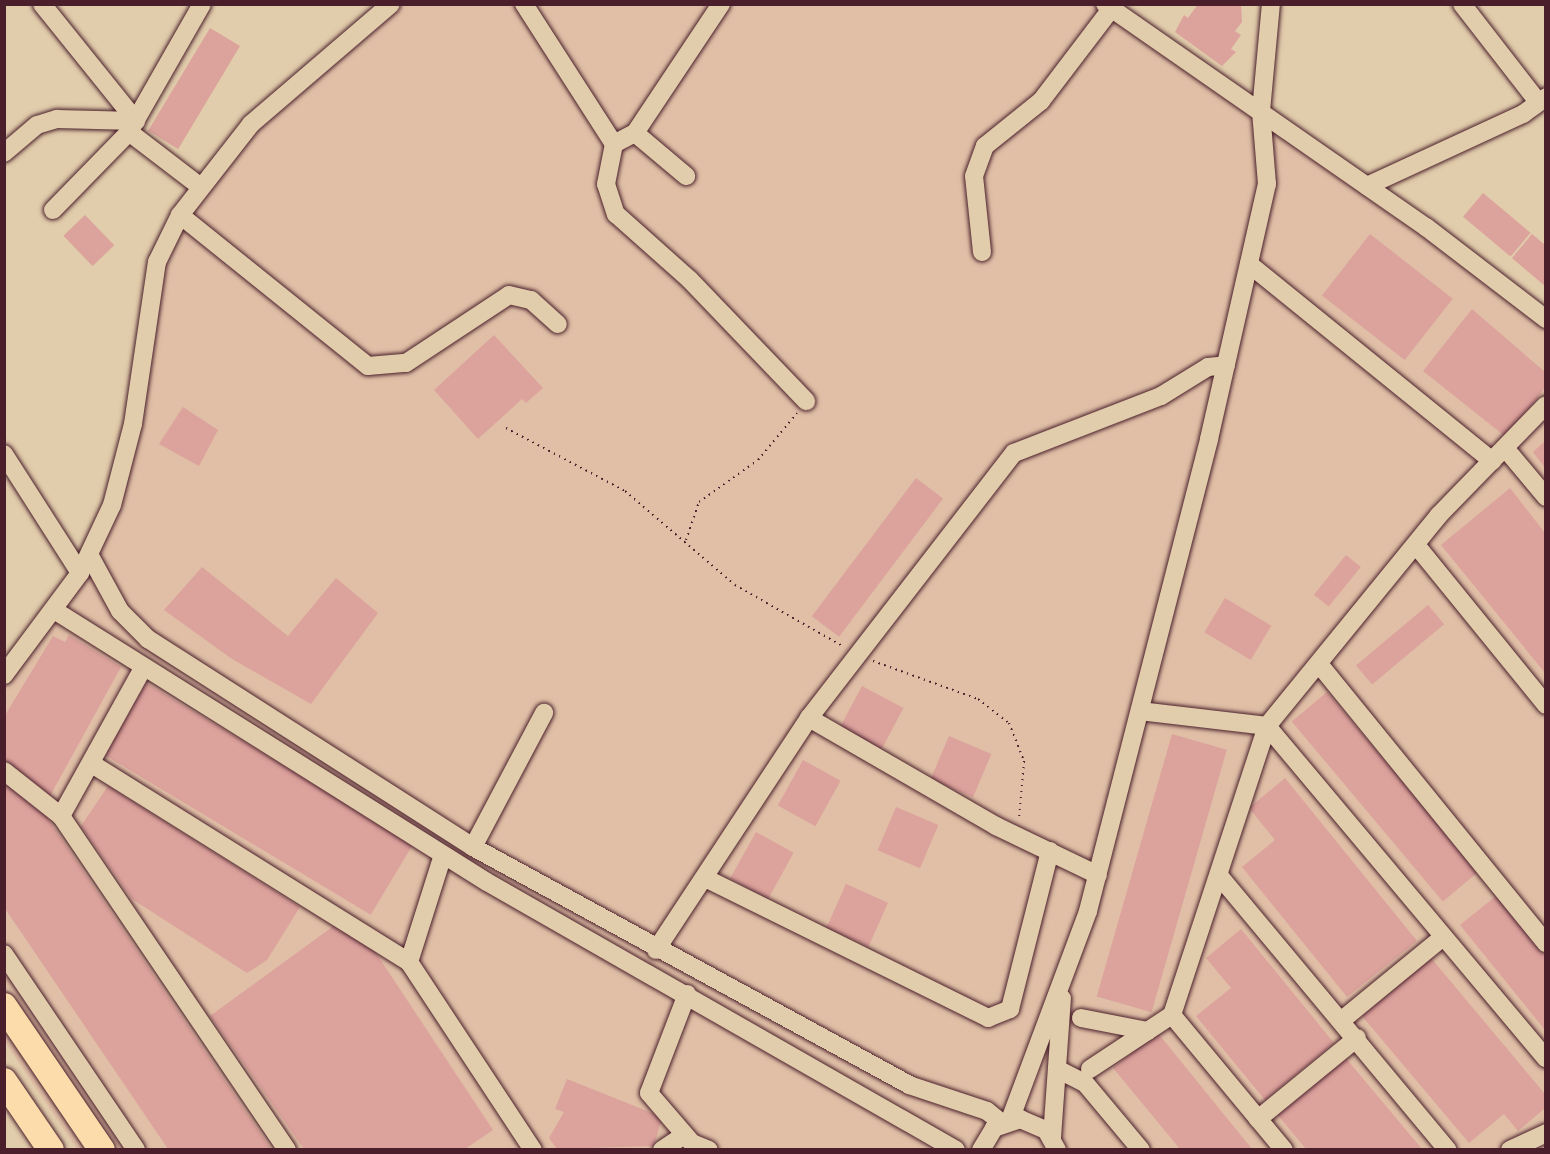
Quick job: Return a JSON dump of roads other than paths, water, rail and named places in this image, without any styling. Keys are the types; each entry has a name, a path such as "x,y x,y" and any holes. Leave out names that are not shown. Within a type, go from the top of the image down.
{"highway":[{"path":"4,1006 102,1149"},
{"path":"4,1081 51,1149"}],"street":[{"path":"42,4 132,126 198,185"},
{"path":"53,210 132,126 202,4"},
{"path":"4,675 54,610 90,556 127,454 157,262 180,215 198,185 273,102 391,4"},
{"path":"524,4 614,144 606,184 616,214 690,280 806,401"},
{"path":"614,144 635,134 721,4"},
{"path":"981,1149 1006,1122 1024,1073 1062,990 1098,874 1140,711 1226,365 1267,184 1262,111 1271,4"},
{"path":"1367,186 1542,99 1462,4"},
{"path":"982,252 974,176 985,146 1041,101 1108,7 1262,111 1545,319"},
{"path":"4,153 37,125 57,119 132,126"},
{"path":"635,134 686,176"},
{"path":"180,215 368,366 406,363 509,295 531,300 558,324"},
{"path":"1249,264 1498,454 1545,497"},
{"path":"656,950 809,718 1014,453 1161,396 1208,367 1226,365"},
{"path":"1090,1068 1172,1015 1221,879 1267,726 1416,545 1545,405"},
{"path":"4,454 80,573"},
{"path":"1416,545 1545,705"},
{"path":"90,556 120,611 148,639 473,847 656,950 909,1085 987,1111 1006,1122 1038,1124 1054,1143"},
{"path":"54,610 442,855 956,1149"},
{"path":"1319,664 1545,943"},
{"path":"61,816 92,764 143,668"},
{"path":"1140,711 1267,726 1545,1059"},
{"path":"473,847 544,713"},
{"path":"809,718 1015,835 1098,874"},
{"path":"92,764 409,962 524,1146"},
{"path":"4,771 61,816 287,1149"},
{"path":"705,878 987,1018 1010,1009 1050,851"},
{"path":"409,962 442,855"},
{"path":"1221,879 1342,1020 1448,1149"},
{"path":"1342,1020 1443,937"},
{"path":"4,954 135,1149"},
{"path":"1054,1143 1062,990"},
{"path":"687,994 649,1089 652,1102 694,1144"},
{"path":"1172,1015 1284,1149"},
{"path":"1081,1018 1148,1031"},
{"path":"1258,1119 1357,1038"},
{"path":"1057,1069 1085,1083 1141,1149"},
{"path":"1510,1149 1545,1133"},
{"path":"662,1149 694,1144"}]}
